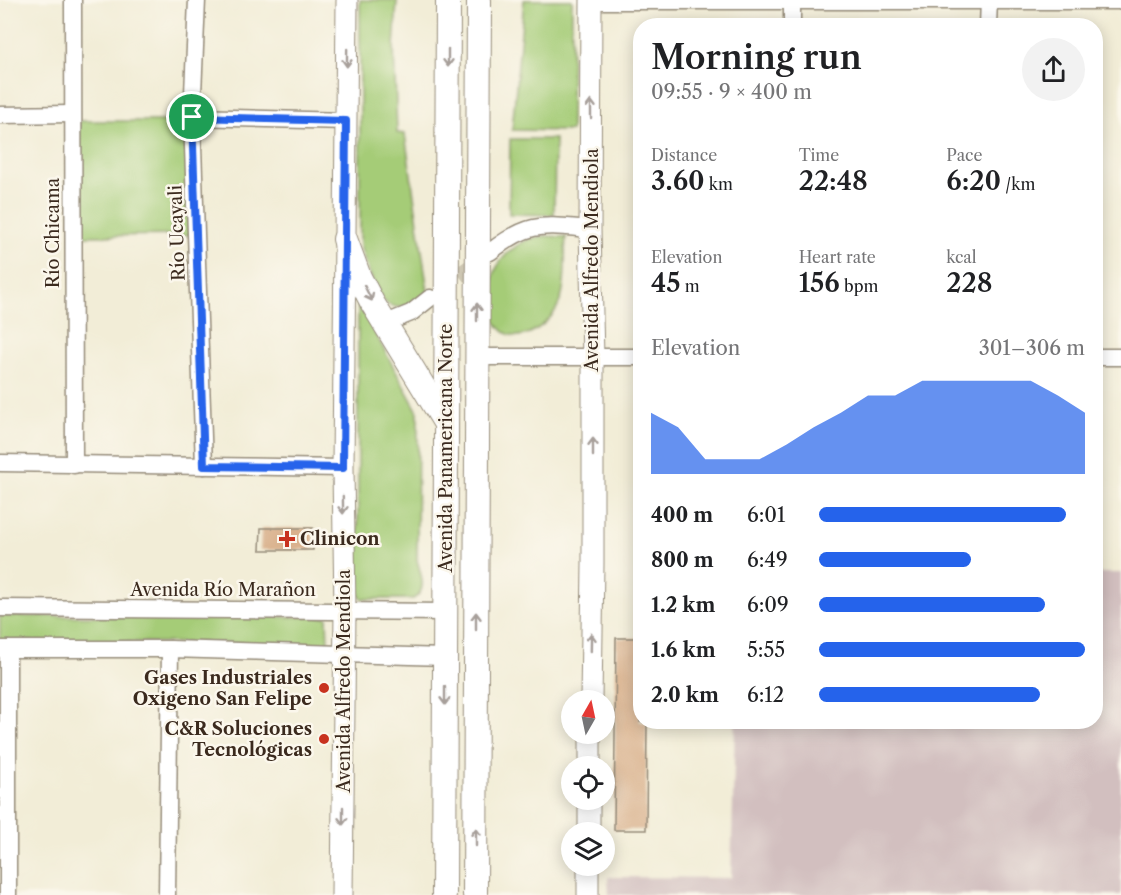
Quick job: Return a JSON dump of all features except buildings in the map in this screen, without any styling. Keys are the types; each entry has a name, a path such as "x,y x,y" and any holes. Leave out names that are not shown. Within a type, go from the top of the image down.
{"highway":[{"name":"Avenida Panamericana Norte","path":"444,895 448,0"},
{"name":"Avenida Panamericana Norte","path":"475,895 479,0"},
{"path":"345,239 359,277 446,424"}],"main road":[{"name":"Avenida Alfredo Mendiola","path":"342,895 347,0"},
{"name":"Avenida Alfredo Mendiola","path":"591,0 590,229 593,357 591,690"},
{"path":"588,876 588,895"}],"street":[{"name":"Río Chicama","path":"73,0 74,465"},
{"name":"Río Ucayali","path":"197,0 192,117 204,466"},
{"path":"591,0 1121,1"},
{"path":"792,0 792,18"},
{"path":"988,0 988,18"},
{"path":"0,116 72,114"},
{"path":"192,117 346,121"},
{"path":"490,252 517,233 530,227 556,226 590,229"},
{"path":"386,323 411,313 430,298"},
{"path":"477,357 633,357"},
{"path":"1103,357 1121,357"},
{"path":"0,463 343,468"},
{"name":"Avenida Río Marañon","path":"0,608 445,612"},
{"path":"8,895 4,791 4,649 170,649 445,657"},
{"path":"167,895 170,649"}],"shaded area":[{"path":"1103,573 1121,573 1121,895 609,895 608,877 731,878 735,729 1103,729"}],"green space":[{"path":"360,0 397,0 394,48 397,133 405,134 428,292 418,300 401,307 395,307 383,300 365,262 360,244"},
{"path":"524,0 572,0 571,131 512,130"},
{"path":"79,121 189,121 191,235 82,236"},
{"path":"510,139 555,139 554,215 509,214"},
{"path":"566,237 564,278 560,301 551,316 537,329 521,336 508,334 499,326 493,314 490,299 496,268 518,245 533,238"},
{"path":"358,302 418,412 417,560 422,586 421,591 413,599 363,599 358,594"},
{"path":"0,616 327,617 328,644 0,641"}],"tunnel":[{"path":"440,290 482,258"}],"place":[{"name":"Clinicon","path":"287,539"},
{"name":"Gases Industriales Oxigeno San Felipe","path":"324,688"},
{"name":"C&R Soluciones Tecnológicas","path":"324,739"}],"route":[{"path":"192,117 346,121 343,468 204,466 192,117"}]}
